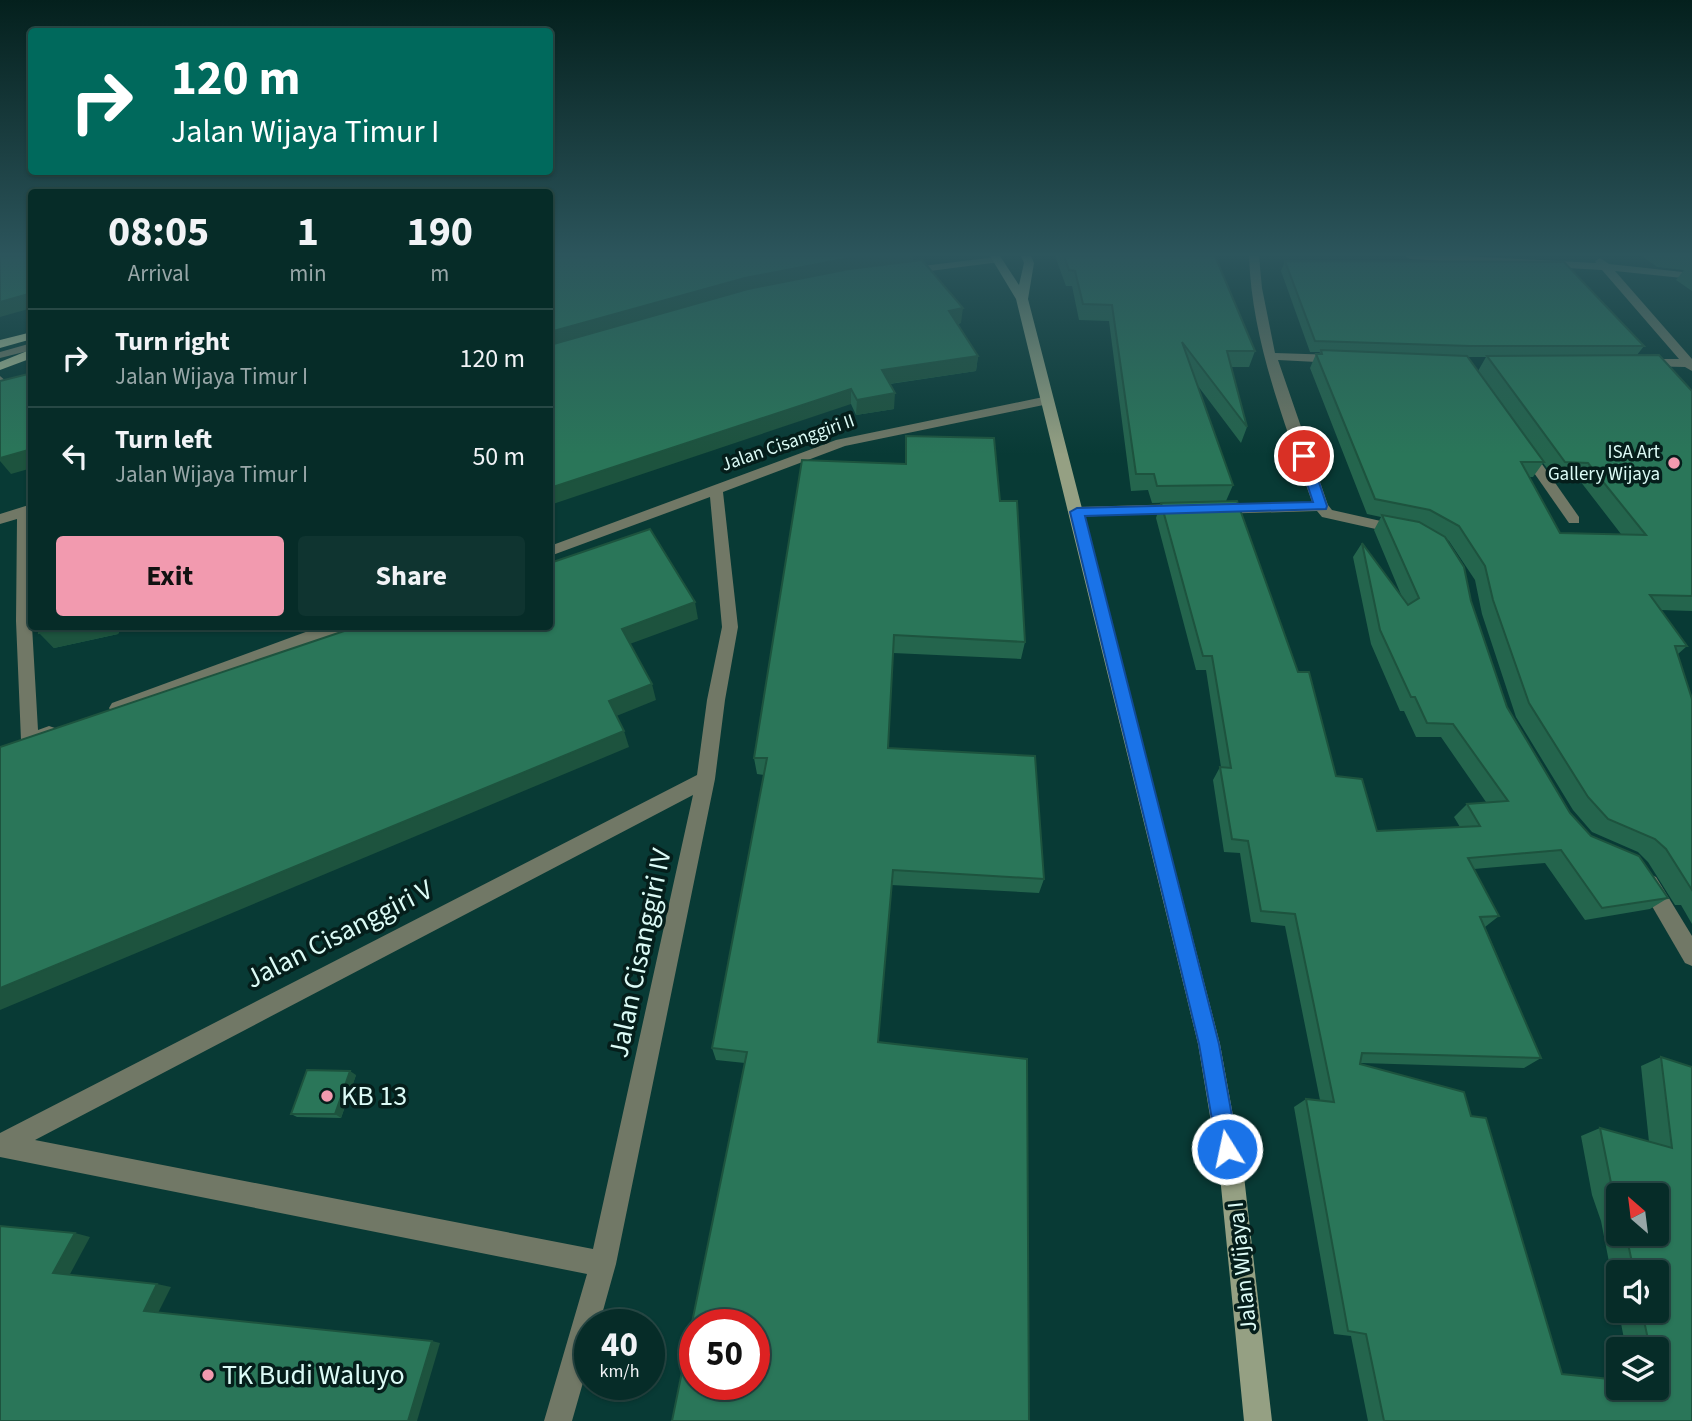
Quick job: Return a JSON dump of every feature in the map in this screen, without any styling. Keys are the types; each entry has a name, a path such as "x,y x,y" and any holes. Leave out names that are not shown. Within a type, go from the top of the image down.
{"main road":[{"name":"Jalan Wijaya I","path":"1029,322 1209,1044 1232,1175 1258,1421"},
{"path":"0,344 28,336"},
{"path":"0,368 28,355"},
{"path":"0,368 28,362"}],"street":[{"path":"1262,322 1269,356 1321,506 1327,514 1415,530"},
{"path":"1653,322 1690,365"},
{"path":"1269,356 1353,360"},
{"path":"1636,363 1690,365"},
{"name":"Jalan Cisanggiri II","path":"553,550 841,443 1048,400"},
{"path":"1518,441 1574,520"},
{"name":"Jalan Cisanggiri IV","path":"558,1421 603,1264 706,779 716,700 730,627 716,490"},
{"path":"1077,512 1321,506"},
{"path":"0,519 28,510 24,621 30,740 71,725"},
{"path":"97,715 330,630"},
{"name":"Jalan Cisanggiri V","path":"0,1145 706,779"},
{"path":"1639,869 1692,956"},
{"name":"Jalan Cisanggiri V","path":"0,1145 603,1264"}],"lane":[{"path":"0,355 28,347"},
{"path":"0,379 4,386 28,381"}],"building":[{"path":"553,322 585,322 553,331"},
{"path":"630,322 956,322 978,356 882,370 895,393 857,400 851,389 553,487 553,344"},
{"path":"1114,322 1243,322 1255,351 1227,351 1247,427 1182,342 1233,485 1157,486 1154,474 1136,474"},
{"path":"1308,322 1621,322 1644,346 1470,346 1315,341"},
{"path":"1321,350 1467,356 1544,462 1521,462 1560,533 1646,535 1588,463 1565,462 1487,356 1659,355 1692,391 1692,596 1650,595 1687,646 1675,646 1692,699 1692,890 1666,849 1655,839 1608,819 1588,797 1529,703 1493,600 1485,566 1459,526 1430,510 1375,499 1316,354 1322,354"},
{"path":"28,374 28,450 0,458 0,381"},
{"path":"906,436 994,438 1000,501 1017,501 1025,642 894,635 888,748 1035,756 1044,879 893,870 878,1042 1027,1059 1029,1421 672,1421 679,1387 679,1400 770,1400 770,1309 695,1309 747,1052 712,1048 767,758 754,758 802,460 906,464"},
{"path":"1237,501 1298,672 1309,672 1336,776 1362,779 1377,831 1480,826 1467,804 1508,801 1453,724 1427,723 1415,697 1411,697 1380,630 1362,543 1408,605 1419,598 1382,515 1419,522 1445,537 1464,567 1471,601 1507,707 1570,813 1591,836 1639,856 1668,898 1602,908 1561,850 1468,858 1499,916 1480,917 1541,1058 1362,1053 1360,1064 1464,1092 1471,1116 1486,1118 1562,1374 1606,1379 1606,1400 1669,1400 1669,1337 1647,1337 1645,1323 1669,1323 1669,1260 1631,1260 1629,1246 1670,1246 1670,1183 1611,1183 1600,1128 1672,1148 1661,1057 1692,1067 1692,1421 1384,1421 1366,1334 1348,1331 1306,1099 1334,1102 1295,914 1261,911 1248,841 1232,839 1220,767 1231,768 1212,656 1203,656 1161,503"},
{"path":"650,529 695,602 622,629 652,684 609,701 624,731 0,988 0,747 347,630 553,630 553,562"},
{"name":"KB 13","path":"307,1070 350,1071 335,1114 291,1114"},
{"path":"0,1226 75,1233 53,1273 157,1284 144,1311 432,1341 408,1421 0,1421"}],"place":[{"name":"ISA Art Gallery Wijaya","path":"1674,463"},
{"name":"KB 13","path":"327,1096"},
{"name":"TK Budi Waluyo","path":"208,1375"}],"route":[{"path":"1227,1149 1209,1044 1077,512 1321,506 1304,456"}]}
